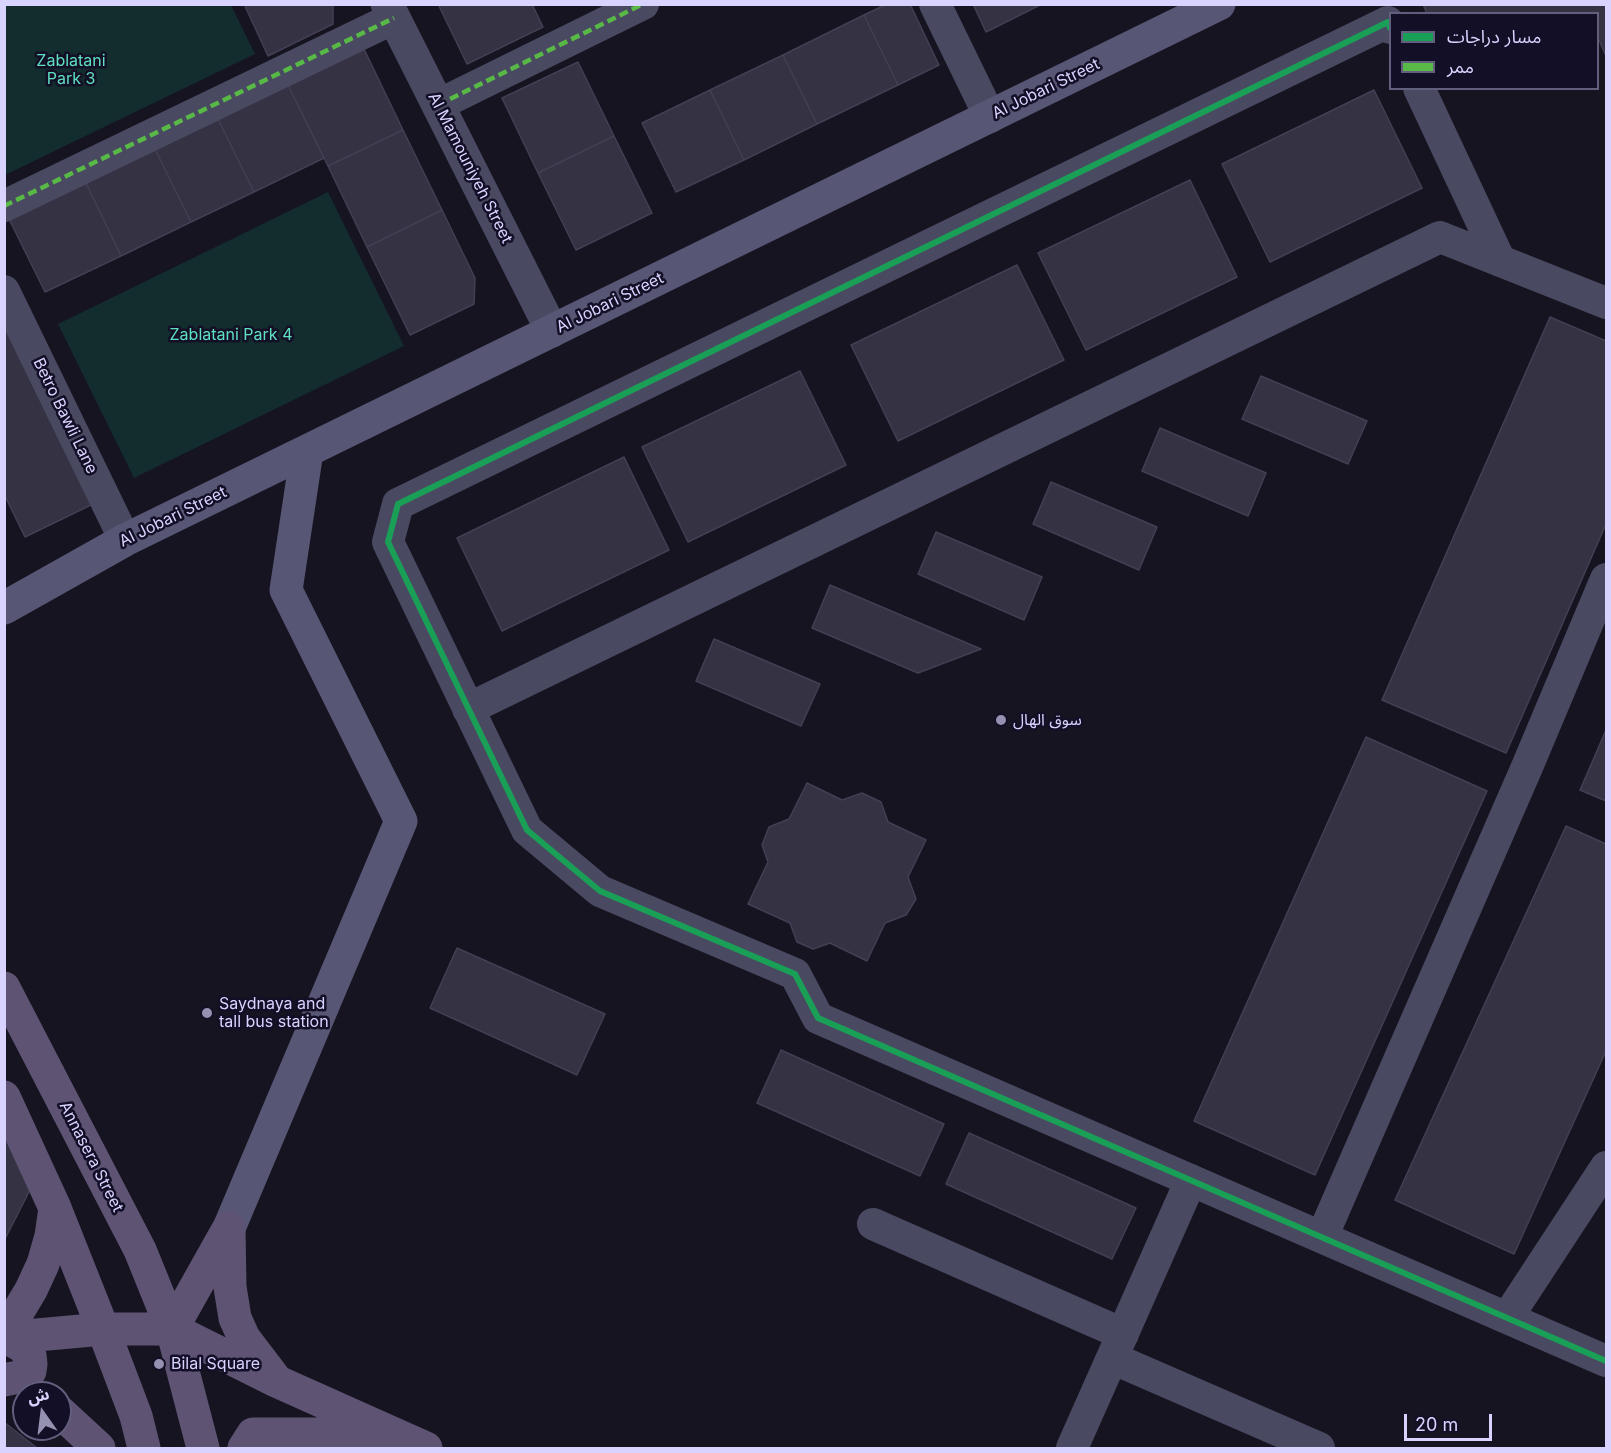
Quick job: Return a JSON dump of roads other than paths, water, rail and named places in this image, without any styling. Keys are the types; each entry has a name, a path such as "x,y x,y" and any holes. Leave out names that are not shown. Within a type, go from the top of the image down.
{"main road":[{"name":"Al Jobari Street","path":"4,608 125,540 1218,4"},
{"path":"172,1329 229,1228 401,821 286,590 307,451"},
{"name":"Annasera Street","path":"4,988 140,1250 172,1329 203,1449"},
{"path":"4,1097 55,1208 136,1416 144,1449"},
{"path":"5,1333 31,1290 43,1264 51,1236 55,1208"},
{"path":"229,1228 230,1287 236,1318 244,1338 276,1381"},
{"path":"5,1333 172,1329 276,1381 426,1449"},
{"path":"4,1382 23,1376 30,1371 32,1364 30,1355 5,1333"},
{"path":"72,1423 99,1449"},
{"path":"244,1449 253,1434 326,1434 363,1444 372,1449"}],"street":[{"path":"438,105 643,4"},
{"path":"935,4 990,117"},
{"path":"4,206 391,11"},
{"name":"Al Mamouniyeh Street","path":"391,11 552,331"},
{"path":"1389,24 1388,22 398,504 388,542 527,830 600,891 795,974 819,1018 1606,1361"},
{"path":"1420,90 1500,261"},
{"path":"468,709 1440,237 1606,303"},
{"name":"Betro Bawli Lane","path":"4,291 125,540"},
{"path":"1322,1237 1527,767 1606,579"},
{"path":"1507,1318 1606,1167"},
{"path":"1071,1449 1191,1180"},
{"path":"873,1224 1319,1449"}],"place":[{"name":"سوق الهال","path":"1001,720"},
{"name":"Saydnaya and tall bus station","path":"207,1013"},
{"name":"Bilal Square","path":"159,1364"}],"park label":[{"name":"Zablatani Park 3","path":"71,70"},
{"name":"Zablatani Park 4","path":"231,335"}]}
